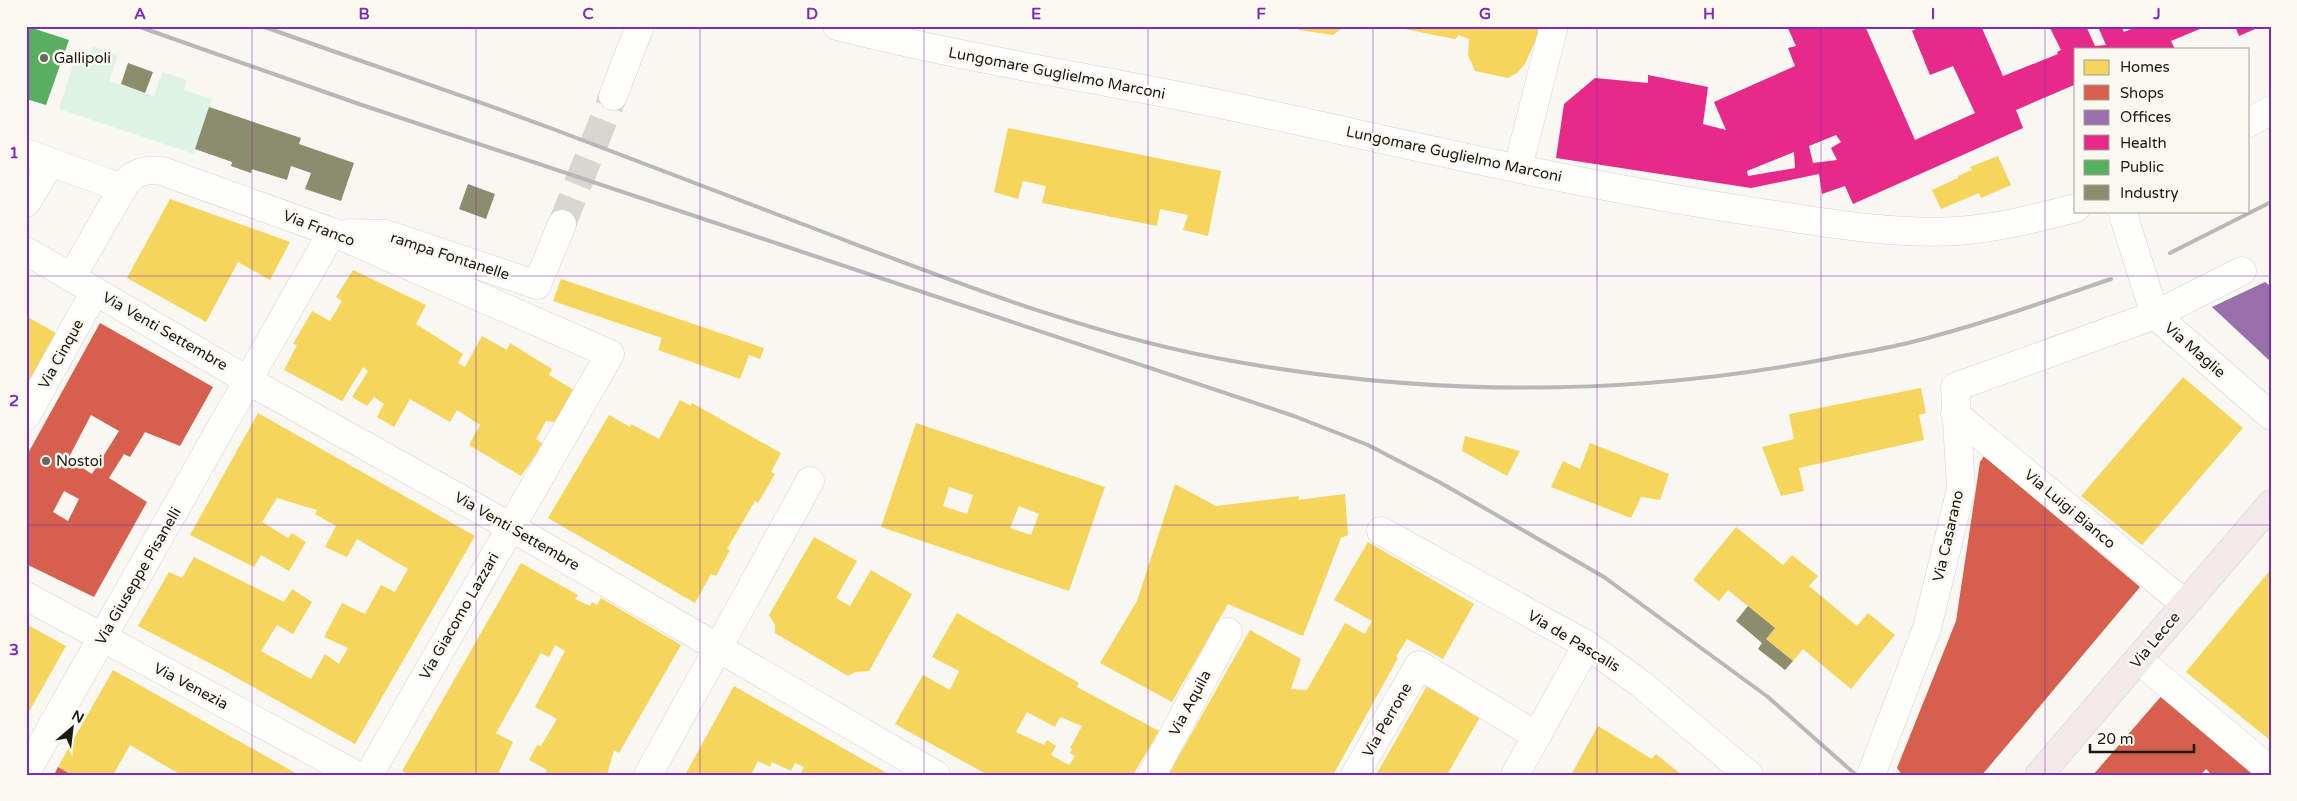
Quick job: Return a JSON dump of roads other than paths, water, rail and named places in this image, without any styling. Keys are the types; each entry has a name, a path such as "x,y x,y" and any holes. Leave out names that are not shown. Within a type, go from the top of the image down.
{"main road":[{"name":"Via Lecce","path":"2039,775 2271,504"}],"street":[{"path":"613,96 640,26"},
{"path":"1518,168 1554,26"},
{"name":"Lungomare Guglielmo Marconi","path":"847,28 960,55 1250,110 1518,168 1688,202 1831,223 1901,230 1956,231 1993,228 2074,208"},
{"path":"2250,122 2271,110"},
{"path":"26,153 122,188"},
{"path":"26,203 51,162"},
{"name":"Via Franco","path":"72,278 122,188 133,175 152,169 332,232 610,354"},
{"name":"Via Maglie","path":"2122,212 2155,315 2271,416"},
{"name":"rampa Fontanelle","path":"332,232 386,234 538,285 562,224"},
{"name":"Via Giuseppe Pisanelli","path":"26,772 250,381 332,232"},
{"path":"26,251 72,278"},
{"name":"Via Casarano","path":"1871,775 1927,628 1960,489 1955,387 2155,315 2242,271"},
{"name":"Via Venti Settembre","path":"72,278 719,647 936,775"},
{"name":"Via Cinque","path":"26,416 95,291"},
{"name":"Via Giacomo Lazzari","path":"369,775 610,354"},
{"name":"Via Luigi Bianco","path":"1955,414 2185,604"},
{"path":"648,775 810,481"},
{"name":"Via de Pascalis","path":"1381,531 1587,645 1641,684 1749,775"},
{"name":"Via Venezia","path":"26,596 356,775"},
{"name":"Via Aquila","path":"1152,775 1228,632"},
{"path":"1515,775 1587,645"},
{"path":"2139,660 2271,771"},
{"name":"Via Perrone","path":"1355,775 1419,665 1537,736"}],"tunnel":[{"path":"562,224 613,96"}],"railway":[{"path":"137,26 359,104 1294,416 1368,445 1441,483 1604,577 1768,697 1856,775"},
{"path":"262,26 517,116 905,263 1069,321 1181,351 1312,373 1386,381 1461,386 1610,385 1684,380 1758,371 1908,343 2036,305 2111,279"},
{"path":"2170,253 2271,202"}],"place":[{"name":"Gallipoli","path":"44,58"},
{"name":"Nostoi","path":"46,461"}]}
